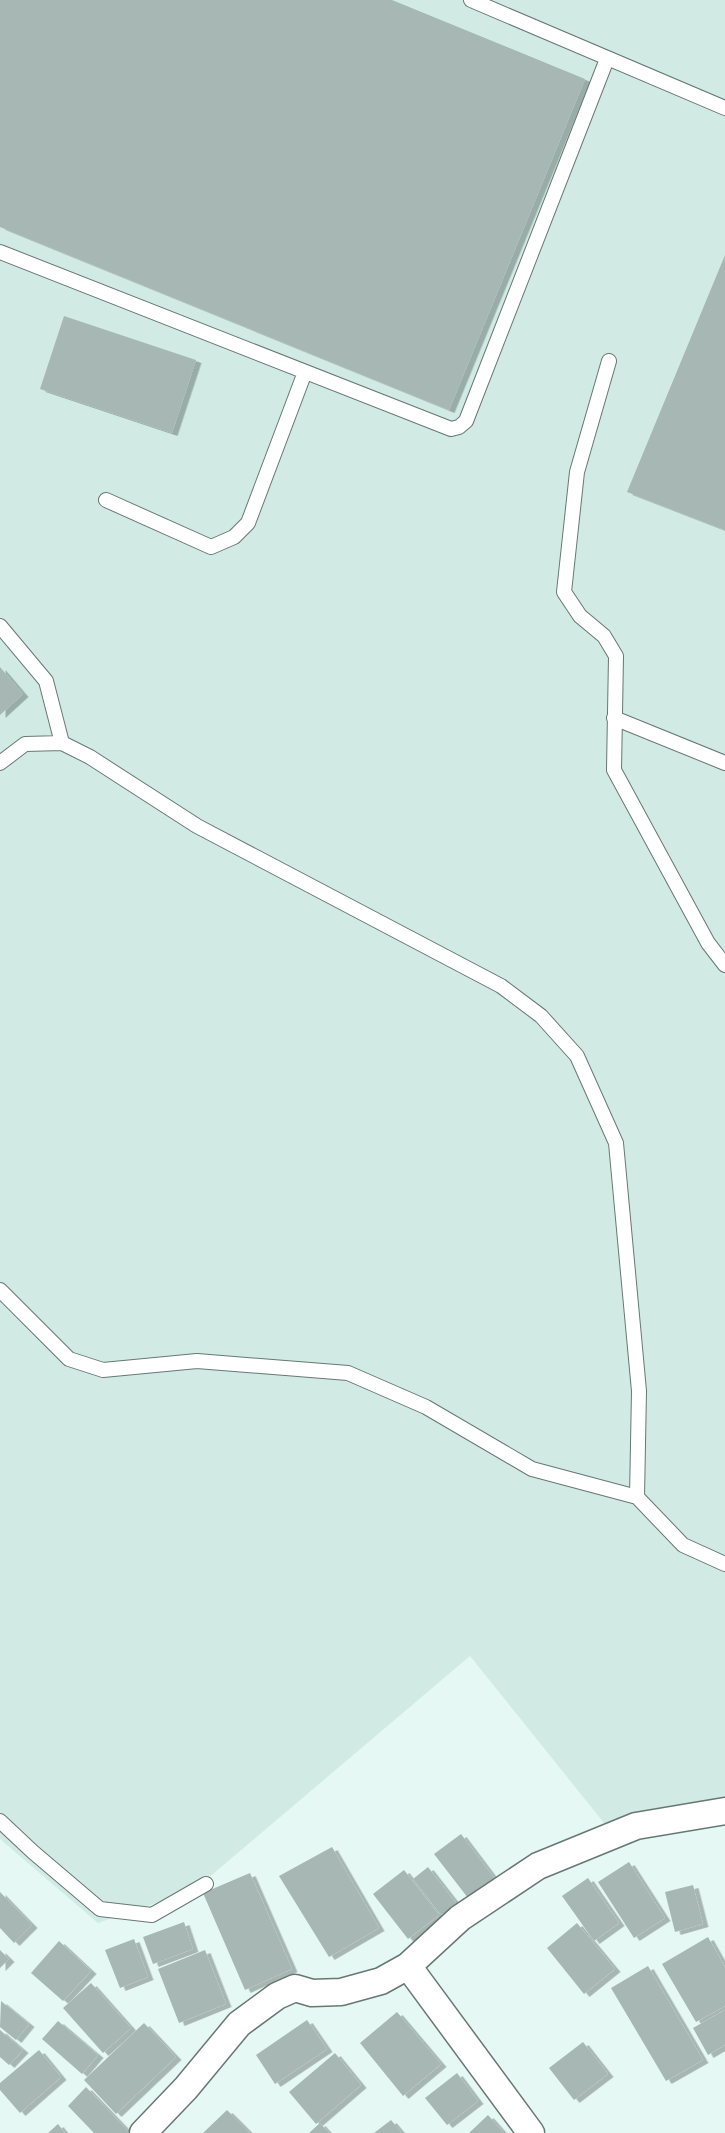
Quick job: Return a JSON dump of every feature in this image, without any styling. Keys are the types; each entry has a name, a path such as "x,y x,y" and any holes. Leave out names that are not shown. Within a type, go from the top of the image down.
{"street":[{"path":"143,2133 186,2088 239,2024 277,1996 295,1988 312,1993 340,1992 381,1981 408,1966 460,1918 538,1866 636,1826 725,1811"},
{"path":"408,1966 532,2133"}],"lane":[{"path":"480,2 607,59 725,108"},
{"path":"0,252 451,429 459,427 466,421 607,59"},
{"path":"609,361 577,472 564,592 580,616 604,636 616,656 614,770 708,943 725,965"},
{"path":"106,500 211,547 234,537 248,523 305,372"},
{"path":"0,626 46,681 62,742"},
{"path":"614,718 725,763"},
{"path":"0,763 25,744 62,742 90,757 197,826 501,986 541,1016 577,1056 616,1142 639,1391 637,1497"},
{"path":"0,1290 69,1359 103,1370 197,1361 348,1373 426,1407 532,1469 637,1497 684,1545 725,1564"},
{"path":"0,1821 32,1852 100,1909 152,1915 206,1884"}],"shaded area":[{"path":"0,0 725,0 725,1824 616,1838 470,1656 194,1890 98,1923 0,1839"}],"building":[{"path":"0,0 392,0 585,79 449,410 0,227"},
{"path":"725,255 725,530 627,492"},
{"path":"64,316 196,360 172,433 40,389"},
{"path":"0,667 23,694 0,715"},
{"path":"461,1834 501,1887 475,1907 434,1854"},
{"path":"332,1847 379,1928 329,1957 279,1876"},
{"path":"629,1862 665,1918 634,1938 598,1882"},
{"path":"428,1867 456,1903 441,1915 413,1879"},
{"path":"404,1870 439,1915 408,1939 373,1894"},
{"path":"250,1873 292,1969 245,1990 203,1893"},
{"path":"588,1878 619,1923 594,1941 562,1896"},
{"path":"693,1885 703,1924 675,1932 665,1892"},
{"path":"0,1892 32,1925 14,1943 0,1928"},
{"path":"184,1922 193,1949 153,1964 143,1937"},
{"path":"577,1923 615,1969 584,1994 547,1948"},
{"path":"708,1937 725,1967 725,2006 696,2022 662,1964"},
{"path":"134,1939 148,1977 120,1988 105,1950"},
{"path":"59,1941 91,1971 63,2001 31,1973"},
{"path":"0,1950 9,1959 0,1968"},
{"path":"205,1950 226,2004 179,2023 158,1969"},
{"path":"648,1966 703,2060 666,2081 611,1988"},
{"path":"91,1983 131,2028 103,2053 63,2008"},
{"path":"1,2001 29,2024 16,2040 0,2027"},
{"path":"725,2010 725,2045 708,2055 693,2028"},
{"path":"397,2012 441,2064 403,2096 360,2043"},
{"path":"307,2020 327,2049 275,2084 256,2055"},
{"path":"58,2021 98,2055 82,2074 42,2039"},
{"path":"144,2023 176,2057 116,2114 84,2080"},
{"path":"0,2030 23,2050 9,2065 0,2057"},
{"path":"583,2042 608,2074 574,2100 549,2068"},
{"path":"39,2050 61,2077 20,2113 0,2090 0,2083"},
{"path":"335,2053 361,2085 316,2124 289,2092"},
{"path":"457,2073 478,2101 447,2125 425,2098"},
{"path":"86,2087 130,2133 94,2133 68,2106"},
{"path":"227,2110 250,2133 203,2133"},
{"path":"488,2115 504,2133 469,2133"},
{"path":"391,2120 402,2133 374,2133"},
{"path":"320,2123 329,2133 309,2133"},
{"path":"58,2124 65,2133 48,2133"}]}
